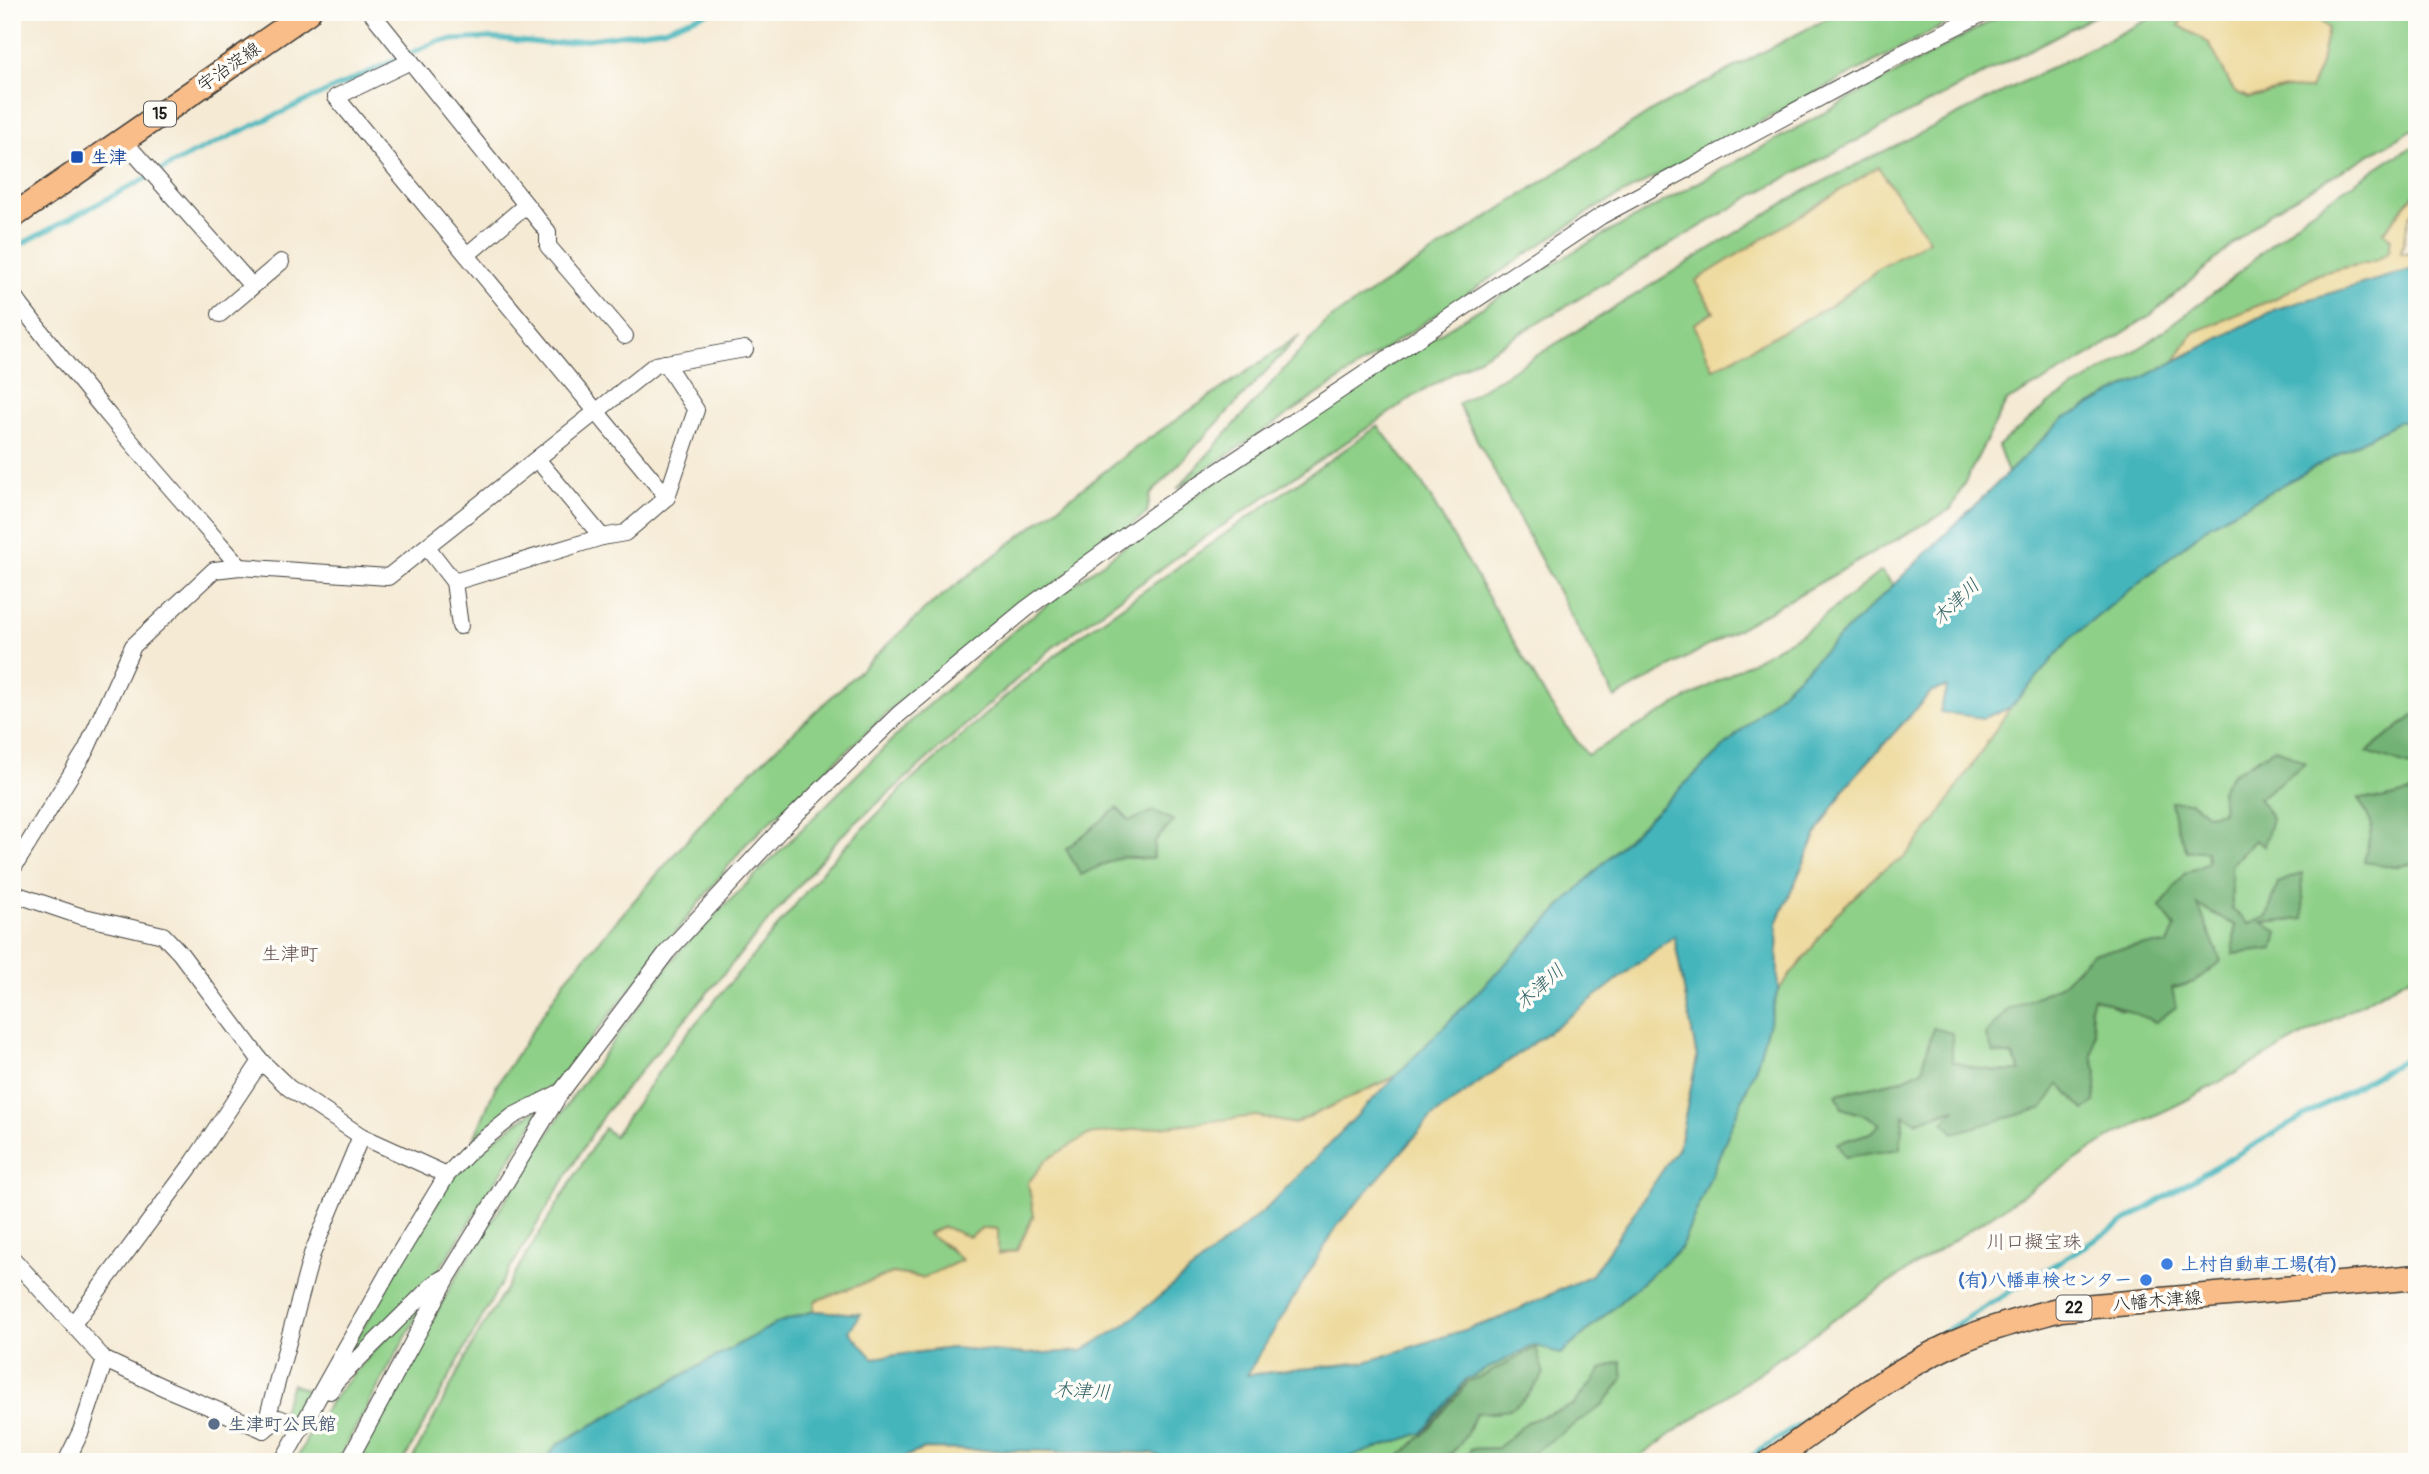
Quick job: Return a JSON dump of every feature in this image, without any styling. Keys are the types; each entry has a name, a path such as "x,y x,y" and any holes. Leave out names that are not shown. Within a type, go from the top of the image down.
{"main road":[{"name":"宇治淀線","path":"12,217 308,12"},
{"name":"八幡木津線","path":"1770,1462 1903,1370 1962,1340 2006,1324 2061,1309 2417,1277"}],"street":[{"path":"371,12 548,232 548,246 625,337"},
{"path":"348,1462 449,1275 561,1092 667,952 783,827 899,714 1026,609 1162,509 1601,216 1895,57 1985,12"},
{"path":"411,61 336,97 667,497"},
{"path":"123,140 252,286"},
{"path":"467,255 526,205"},
{"path":"220,314 281,262"},
{"path":"12,294 127,439 240,567"},
{"path":"12,870 86,750 133,646 214,570 240,567 388,577 655,365 745,349"},
{"path":"454,582 601,537 625,533 667,497 696,410 665,363"},
{"path":"537,459 601,537"},
{"path":"427,547 454,582 460,626"},
{"path":"12,893 80,915 163,935 180,953 261,1061 289,1088 361,1136 447,1175"},
{"path":"73,1324 192,1163 261,1061"},
{"path":"282,1462 393,1264 447,1175 474,1147 513,1116 561,1092"},
{"path":"264,1430 312,1254 361,1136"},
{"path":"12,1258 105,1360 264,1430"},
{"path":"291,1462 301,1427 320,1408 335,1381 435,1283 449,1275"},
{"path":"66,1462 81,1431 105,1360"},
{"path":"264,1430 279,1418 301,1427"}],"green space":[{"path":"1839,12 1969,12 1592,210 1177,489 1327,321 1653,110"},
{"path":"2007,12 2102,12 1757,193 1413,397 1188,549 1052,648 841,836 604,1114 496,1292 403,1462 376,1462 360,1454 457,1275 571,1099 680,950 914,718 1024,622 1161,519 1388,365 1576,250"},
{"path":"2163,12 2185,12 2179,25 2209,43 2234,91 2249,98 2285,88 2312,15 2310,12 2417,12 2417,127 2271,212 2152,314 2080,361 2006,402 1951,509 1615,698 1458,404 1804,191","holes":["1928,240 1878,269 1832,305 1694,324 1714,312"]},
{"path":"2417,145 2417,191 2383,232 2391,238 2389,252 2375,261 2321,273 2276,298 2193,333 2175,361 2063,419 2008,473 1998,446 2049,403 2146,344 2222,287 2304,216 2390,159"},
{"path":"1300,335 1150,495 1147,513 895,706 746,844 554,1085 514,1105 474,1139 495,1088 565,980 728,793 930,605 1135,448"},
{"path":"2417,421 2417,713 2368,751 2413,767 2417,775 2417,791 2382,799 2359,798 2395,867 2417,862 2417,973 2183,1102 2114,1135 1840,1315 1632,1462 1519,1462 1622,1380 1621,1361 1602,1369 1574,1405 1527,1422 1498,1448 1471,1449 1469,1462 1435,1462 1461,1442 1476,1413 1498,1413 1485,1375 1469,1381 1426,1432 1394,1462 1334,1462 1422,1433 1467,1379 1534,1345 1561,1354 1681,1248 1757,1064 1778,990 1834,916 1881,871 1904,858 1935,821 2010,708 2071,638 2211,524 2397,422","holes":["2305,763 2259,798 2264,846 2255,840 2231,865 2232,910 2249,925 2267,917 2278,883 2304,919 2261,923 2233,954 2235,925 2197,904 2194,982 2122,1010 2093,996 2090,1007 2095,1033 2092,1056 2097,1073 2084,1110 2059,1084 1958,1107 1936,1116 1904,1114 1900,1149 1838,1143 1870,1133 1881,1124 1842,1108 1836,1094 1902,1080 1951,1061 1976,1069 2021,1071 2013,1056 2007,1010 2060,986 2093,953 2145,945 2168,945 2175,927 2160,907 2184,875 2208,864 2208,851 2191,802 2207,814 2223,812 2221,790"]},
{"path":"1378,426 1422,483 1550,704 1587,755 1804,632 1881,571 1894,585 1623,843 1396,1076 1294,1124 1256,1116 1034,1215 1017,1250 998,1254 998,1229 984,1228 969,1237 944,1227 929,1233 963,1260 923,1278 893,1273 816,1301 814,1311 777,1323 558,1444 543,1462 411,1462 477,1336 604,1128 614,1136 678,1044 827,865 905,786 1015,688 1077,638","holes":["1154,812 1174,821 1155,841 1153,859 1120,857 1130,821"]},
{"path":"2417,713 2417,775 2413,767 2367,752"},
{"path":"2275,748 2306,763 2259,798 2272,819 2264,846 2255,840 2231,865 2232,909 2249,924 2267,917 2278,883 2302,873 2304,919 2262,923 2278,932 2274,949 2233,954 2235,925 2198,905 2221,961 2194,982 2172,988 2176,1007 2156,1022 2093,997 2090,1007 2095,1033 2092,1056 2097,1073 2095,1102 2084,1110 2059,1084 2043,1108 1954,1133 1943,1122 1956,1108 1916,1122 1904,1115 1900,1149 1845,1157 1837,1143 1870,1133 1880,1124 1867,1116 1842,1108 1836,1094 1902,1080 1922,1070 1933,1028 1952,1033 1952,1061 1986,1070 2021,1071 2013,1056 1994,1053 1985,1035 2007,1010 2060,986 2093,953 2145,945 2168,945 2175,927 2160,908 2184,874 2208,863 2207,851 2187,851 2171,802 2191,802 2207,814 2223,812 2221,790 2231,775"},
{"path":"2417,791 2417,862 2395,867 2364,862 2372,825 2359,798 2382,799"},
{"path":"1117,808 1130,821 1154,811 1174,821 1155,841 1153,859 1120,857 1081,875 1066,849"},
{"path":"544,1106 440,1268 336,1373 451,1179 494,1139"},
{"path":"432,1289 337,1462 296,1462 321,1415 338,1393"},
{"path":"1536,1347 1544,1374 1517,1405 1501,1411 1476,1413 1462,1442 1446,1456 1437,1460 1394,1462 1426,1432 1469,1381"},
{"path":"1621,1361 1623,1379 1603,1405 1519,1462 1469,1462 1470,1449 1498,1448 1527,1422 1574,1405 1602,1369"},
{"path":"292,1384 314,1393 297,1420 281,1413"}],"sand":[{"path":"2185,12 2310,12 2328,28 2320,67 2310,89 2285,88 2249,98 2234,91 2209,43 2179,25"},
{"path":"1878,167 1929,240 1878,269 1832,305 1713,369 1694,324 1714,312 1695,281"},
{"path":"2417,191 2417,206 2410,216 2401,253 2417,255 2417,268 2276,309 2175,361 2193,333 2276,298 2321,273 2375,261 2389,252 2391,238 2383,232"},
{"path":"1947,687 1940,712 1983,718 2010,708 1935,821 1904,858 1881,871 1834,916 1778,990 1777,923 1817,833 1847,785 1932,691"},
{"path":"1674,935 1697,1058 1679,1146 1592,1275 1498,1319 1366,1362 1246,1375 1339,1223 1431,1118 1578,1010"},
{"path":"1396,1076 1267,1208 1126,1324 1082,1351 1027,1354 952,1348 873,1358 848,1331 860,1314 814,1311 815,1301 893,1273 923,1278 962,1260 928,1234 944,1227 969,1237 984,1228 998,1229 998,1254 1017,1250 1034,1215 1028,1183 1046,1160 1088,1135 1256,1116 1294,1124"},
{"path":"924,1449 1152,1453 1177,1462 892,1462"}],"water":[{"name":"木津川","path":"2417,268 2417,421 2397,422 2211,524 2071,638 2010,708 1983,718 1940,712 1947,687 1932,691 1847,785 1817,833 1777,923 1778,990 1757,1064 1681,1248 1561,1354 1534,1345 1467,1379 1422,1433 1334,1462 1177,1462 1151,1453 924,1449 892,1462 543,1462 558,1444 777,1323 814,1311 861,1314 849,1331 873,1358 952,1348 1027,1354 1082,1351 1126,1324 1267,1208 1623,843 2063,419 2276,309","holes":["1674,936 1697,1058 1679,1146 1592,1275 1498,1319 1366,1362 1247,1375 1339,1223 1431,1118"]}],"waterway":[{"path":"409,54 438,41 490,38 549,44 663,29 710,12"},
{"path":"12,249 192,154 397,59"},
{"path":"1908,1354 2206,1172 2417,1052"},
{"path":"1743,1462 1838,1399"}],"place":[{"name":"生津","path":"77,157"},
{"name":"上村自動車工場(有)","path":"2167,1264"},
{"name":"(有)八幡車検センター","path":"2146,1280"},
{"name":"生津町公民館","path":"214,1424"}],"district":[{"name":"生津町","path":"290,954"},
{"name":"川口擬宝珠","path":"2034,1242"}]}
